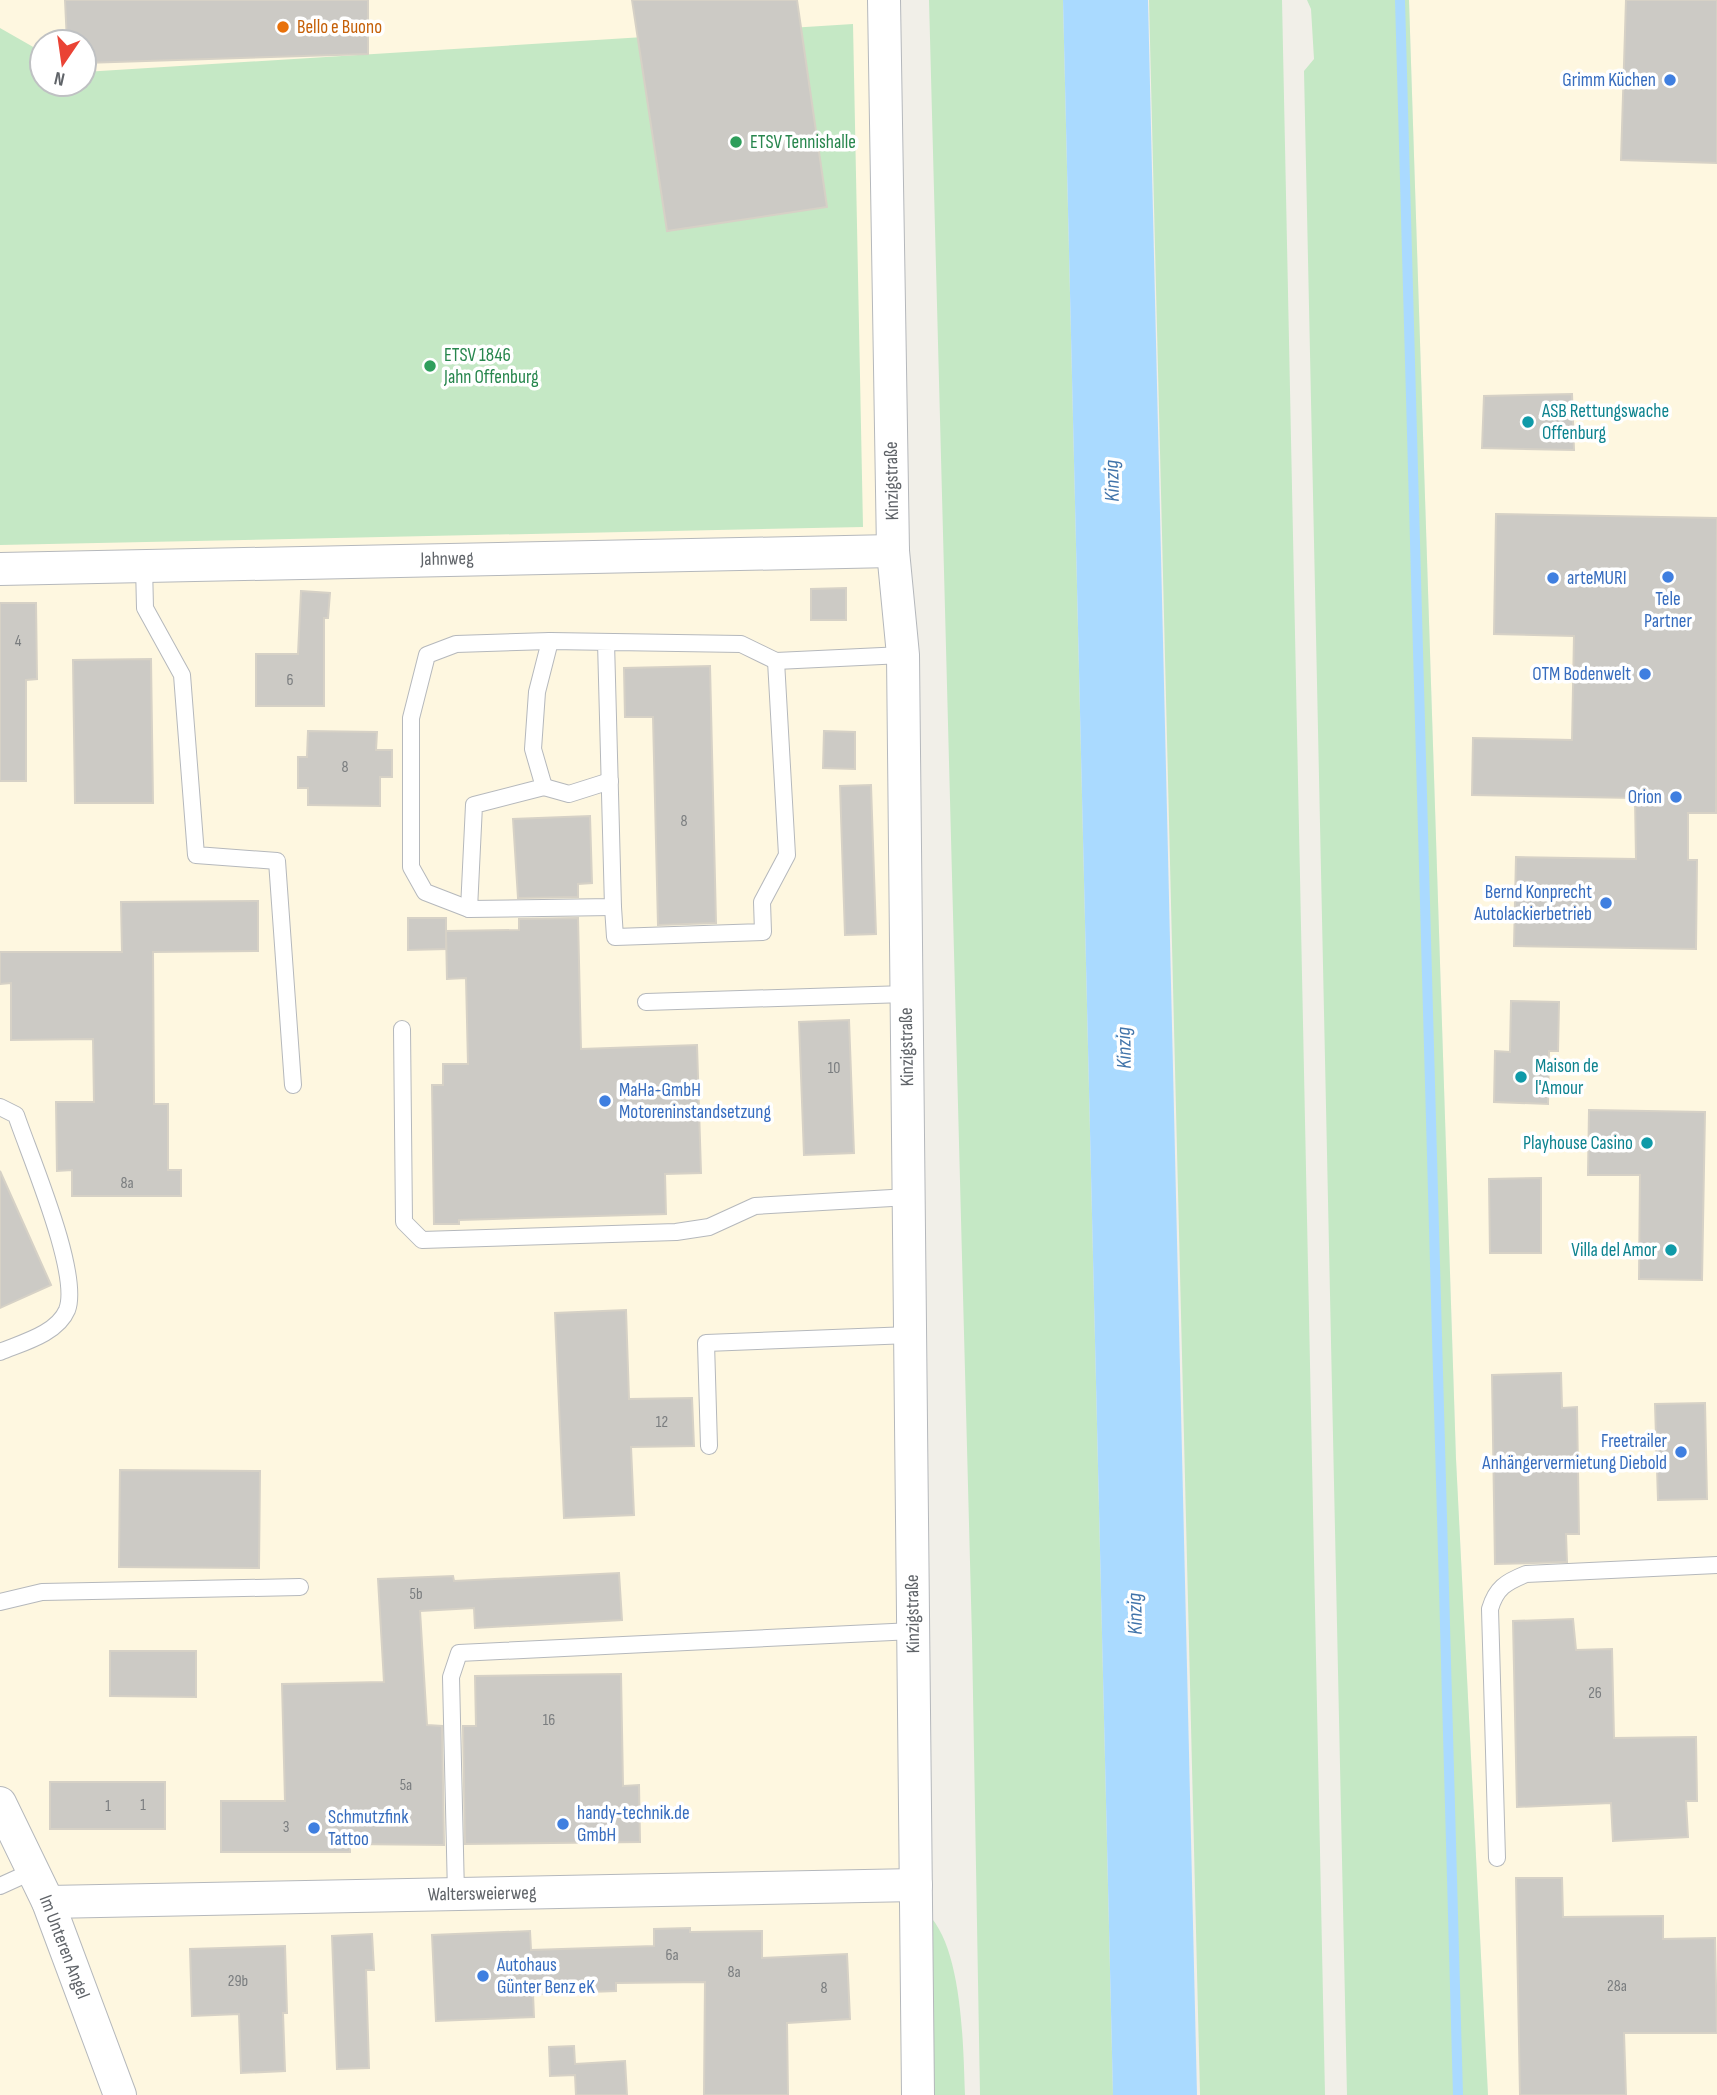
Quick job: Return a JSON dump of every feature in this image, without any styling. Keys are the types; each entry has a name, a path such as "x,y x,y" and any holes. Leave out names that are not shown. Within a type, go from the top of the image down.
{"street":[{"name":"Kinzigstraße","path":"884,0 894,551 903,655 918,2095"},
{"name":"Jahnweg","path":"0,569 894,551"},
{"name":"Im Unteren Angel","path":"0,1802 48,1902 120,2095"},
{"name":"Waltersweierweg","path":"48,1902 916,1885"}],"lane":[{"path":"144,565 145,608 182,675 196,855 276,861 293,1085"},
{"path":"613,907 469,909 425,892 411,867 411,718 427,655 456,644 550,641 741,645 776,661 903,655"},
{"path":"544,787 533,749 537,692 550,641"},
{"path":"607,642 615,937 763,932 762,902 787,855 776,661"},
{"path":"469,909 474,805 544,787 569,794 610,781"},
{"path":"646,1002 906,993"},
{"path":"402,1029 404,1222 422,1240 676,1232 709,1227 755,1206 909,1197"},
{"path":"0,1107 16,1115 68,1265 67,1310 50,1330 0,1352"},
{"path":"709,1446 706,1343 910,1335"},
{"path":"1497,1858 1490,1609 1494,1595 1505,1582 1525,1574 1717,1565"},
{"path":"0,1602 42,1592 300,1587"},
{"path":"456,1894 451,1678 459,1653 913,1631"},
{"path":"0,1886 33,1871"}],"shaded area":[{"path":"0,0 881,0 930,2095 0,2095"},
{"path":"1409,0 1717,0 1717,2095 1488,2095 1456,1459"}],"green space":[{"path":"929,0 1063,0 1113,2095 980,2095 972,1638"},
{"path":"1149,0 1282,0 1325,2095 1200,2095"},
{"path":"1307,0 1409,0 1456,1459 1488,2095 1347,2095 1304,71 1314,59 1311,9"},
{"name":"ETSV 1846 Jahn Offenburg","path":"853,24 863,527 0,545 0,28 28,44 28,98 98,98 98,71"},
{"path":"927,1913 939,1929 948,1949 954,1973 962,2025 965,2095 930,2095"}],"water":[{"name":"Kinzig","path":"1063,0 1148,0 1197,2095 1113,2095"}],"building":[{"path":"65,0 368,0 368,54 98,63 98,28 66,28"},
{"name":"ETSV Tennishalle","path":"632,0 797,0 827,207 667,231"},
{"name":"Grimm Küchen","path":"1626,0 1717,0 1717,163 1621,160"},
{"name":"ASB Rettungswache Offenburg","path":"1572,394 1574,450 1482,448 1484,396"},
{"path":"1496,514 1717,518 1716,813 1688,813 1688,860 1697,860 1696,949 1514,946 1516,857 1636,859 1635,798 1472,795 1473,738 1572,740 1574,636 1494,634"},
{"path":"846,588 846,620 811,620 811,589"},
{"path":"301,591 330,593 328,618 324,618 324,706 256,706 256,654 298,654"},
{"path":"0,603 36,603 37,679 26,680 26,781 0,781"},
{"path":"151,659 153,803 75,803 73,660"},
{"path":"710,666 716,923 658,925 653,717 625,717 624,668"},
{"path":"308,731 377,732 376,750 392,750 392,777 380,777 380,806 308,805 308,788 298,788 298,757 307,757"},
{"path":"824,731 855,732 855,769 823,768"},
{"path":"871,785 876,934 845,935 840,786"},
{"path":"590,816 592,883 578,884 578,897 518,898 513,819"},
{"path":"258,901 258,951 153,952 154,1104 168,1104 168,1170 181,1170 181,1196 72,1196 72,1170 57,1171 56,1102 94,1102 93,1039 11,1040 11,983 0,984 0,952 122,952 121,902"},
{"path":"408,918 446,918 446,949 408,950"},
{"path":"578,918 581,1049 697,1045 701,1173 665,1174 666,1214 459,1220 459,1224 434,1224 432,1085 443,1085 443,1064 468,1064 466,978 447,979 446,931 519,930 519,919"},
{"name":"Maison de l'Amour","path":"1511,1001 1559,1002 1558,1051 1549,1051 1548,1104 1494,1102 1495,1051 1510,1052"},
{"path":"849,1020 854,1153 804,1155 799,1022"},
{"path":"1589,1110 1705,1112 1702,1280 1639,1279 1640,1175 1588,1175"},
{"path":"0,1171 51,1285 0,1308"},
{"path":"1541,1178 1541,1253 1490,1253 1489,1179"},
{"path":"626,1310 629,1399 692,1398 694,1446 631,1447 634,1515 564,1518 555,1313"},
{"path":"1561,1373 1562,1408 1577,1407 1579,1534 1566,1534 1567,1562 1495,1564 1492,1375"},
{"name":"Freetrailer Anhängervermietung Diebold","path":"1705,1403 1707,1499 1658,1500 1655,1404"},
{"path":"120,1470 260,1471 259,1568 119,1567"},
{"path":"619,1573 622,1620 475,1628 474,1608 420,1611 427,1725 442,1726 444,1845 350,1844 350,1852 221,1852 221,1801 285,1801 282,1684 384,1682 378,1579 453,1576 454,1581"},
{"path":"1573,1619 1576,1650 1612,1649 1614,1738 1696,1737 1697,1801 1686,1801 1688,1837 1613,1841 1611,1803 1517,1807 1513,1621"},
{"path":"110,1651 196,1651 196,1697 110,1696"},
{"path":"621,1674 623,1786 639,1785 640,1842 465,1844 463,1726 476,1726 475,1676"},
{"path":"50,1782 165,1782 165,1829 50,1829"},
{"path":"1516,1878 1562,1878 1563,1917 1663,1916 1663,1939 1715,1938 1717,2033 1624,2033 1626,2095 1520,2095"},
{"path":"690,1928 690,1932 762,1931 762,1958 847,1954 850,2019 787,2023 788,2095 704,2095 705,1982 616,1983 616,1991 533,1994 534,2017 436,2021 432,1935 530,1931 531,1950 654,1946 654,1929"},
{"path":"372,1934 374,1970 366,1970 369,2068 337,2069 332,1936"},
{"path":"285,1946 285,2071 241,2073 239,2014 192,2016 190,1949"},
{"path":"574,2046 575,2064 625,2061 627,2095 576,2095 575,2075 550,2076 549,2047"}],"waterway":[{"path":"1400,0 1458,2095"}],"place":[{"name":"Bello e Buono","path":"283,27"},
{"name":"Grimm Küchen","path":"1670,80"},
{"name":"ETSV Tennishalle","path":"736,142"},
{"name":"ETSV 1846 Jahn Offenburg","path":"430,366"},
{"name":"ASB Rettungswache Offenburg","path":"1528,422"},
{"name":"Tele Partner","path":"1668,577"},
{"name":"arteMURI","path":"1553,578"},
{"name":"OTM Bodenwelt","path":"1645,674"},
{"name":"Orion","path":"1676,797"},
{"name":"Bernd Konprecht Autolackierbetrieb","path":"1606,903"},
{"name":"Maison de l'Amour","path":"1521,1077"},
{"name":"MaHa-GmbH Motoreninstandsetzung","path":"605,1101"},
{"name":"Playhouse Casino","path":"1647,1143"},
{"name":"Villa del Amor","path":"1671,1250"},
{"name":"Freetrailer Anhängervermietung Diebold","path":"1681,1452"},
{"name":"handy-technik.de GmbH","path":"563,1824"},
{"name":"Schmutzfink Tattoo","path":"314,1828"},
{"name":"Autohaus Günter Benz eK","path":"483,1976"}]}
